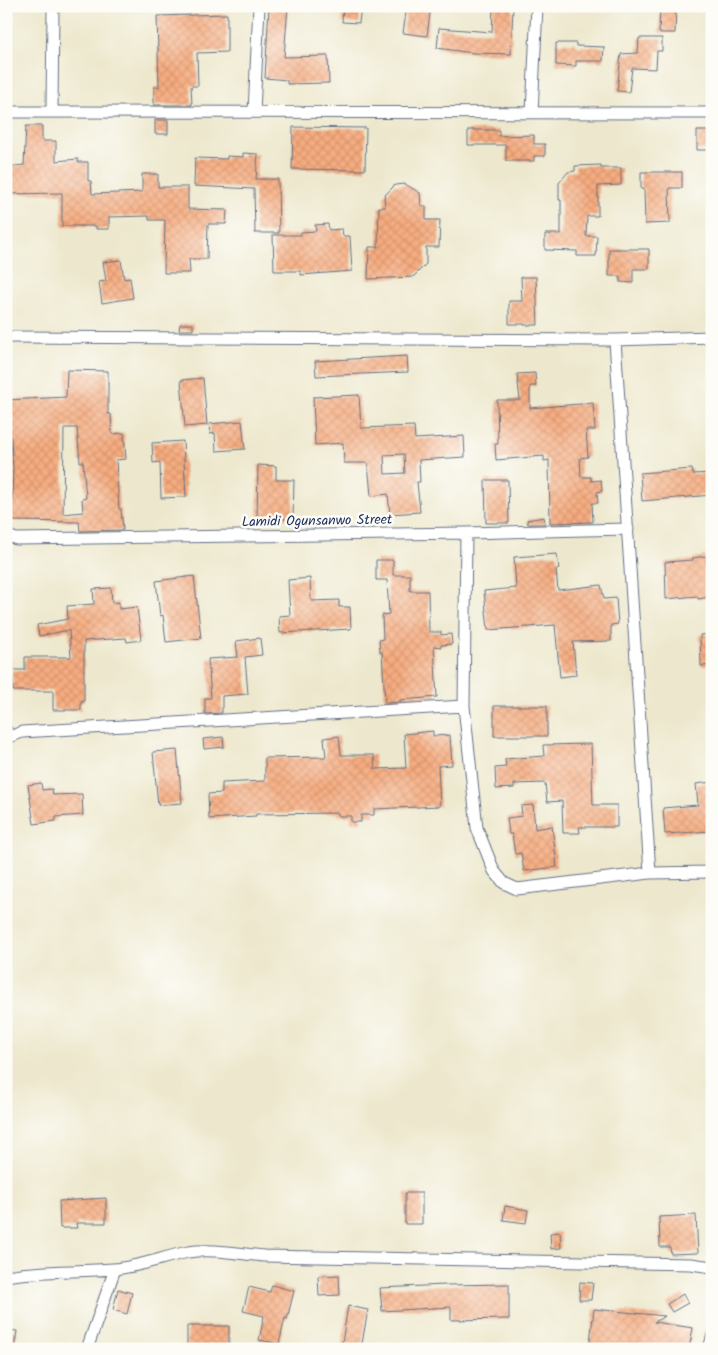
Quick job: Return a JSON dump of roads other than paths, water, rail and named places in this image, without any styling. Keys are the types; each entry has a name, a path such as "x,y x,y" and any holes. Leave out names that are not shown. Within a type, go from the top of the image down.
{"street":[{"path":"52,112 53,6"},
{"path":"254,112 259,6"},
{"path":"532,113 537,6"},
{"path":"6,112 712,113"},
{"path":"6,337 615,340 712,337"},
{"path":"615,340 650,873"},
{"name":"Lamidi Ogunsanwo Street","path":"6,535 16,539 628,529"},
{"path":"466,533 464,706 477,828 494,871 504,884 518,888 650,873 712,872"},
{"path":"6,730 7,738 22,732 464,706"},
{"path":"6,1276 26,1273 115,1269 188,1252 212,1251 264,1256 681,1264 712,1267"},
{"path":"87,1349 115,1269"},
{"path":"709,1349 712,1338"}]}
